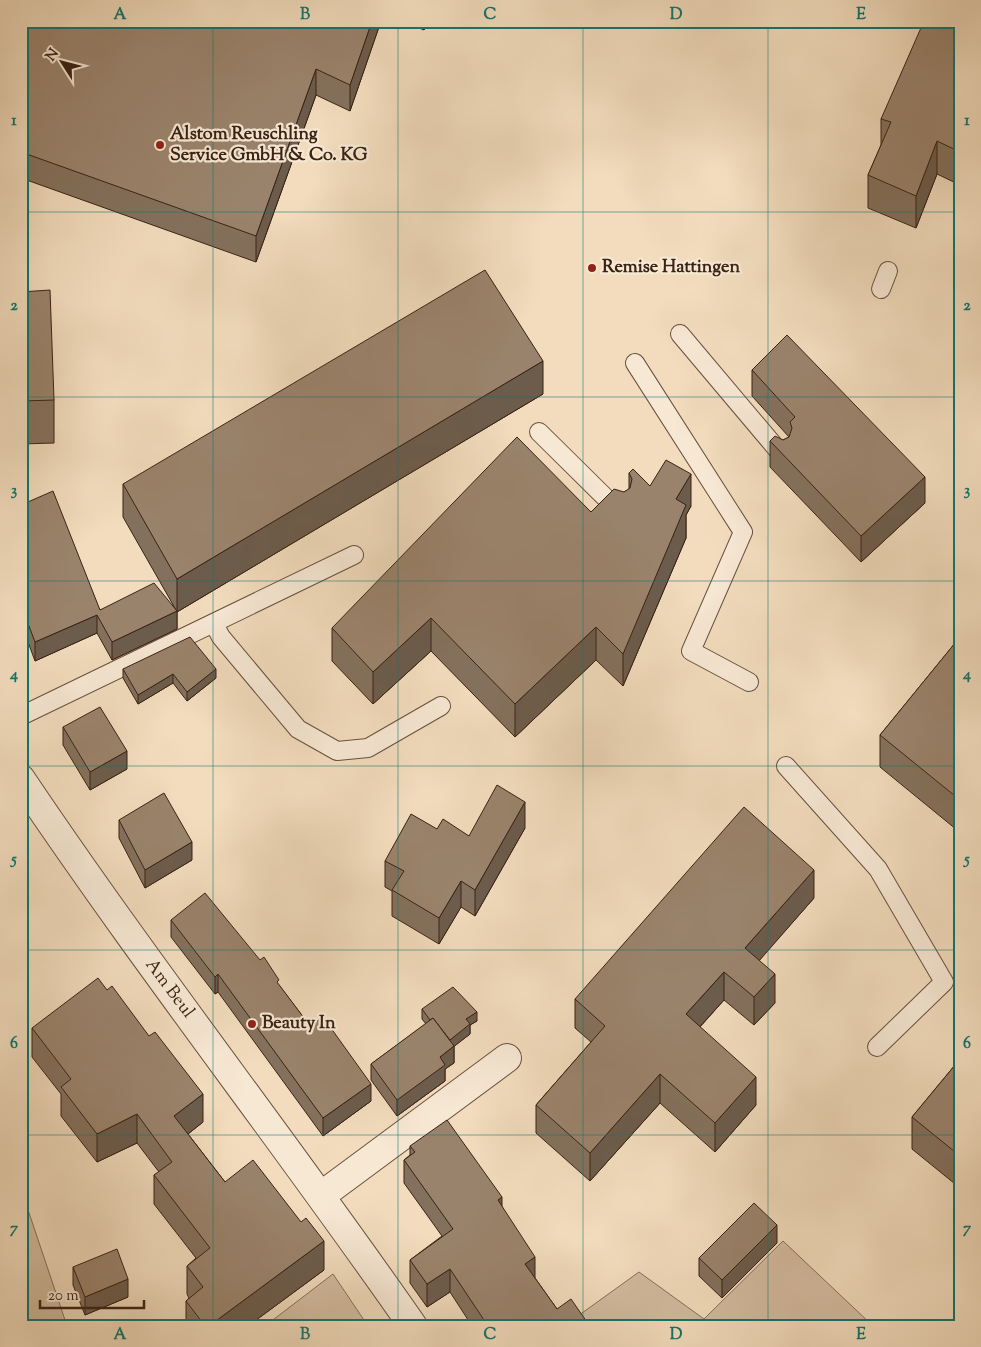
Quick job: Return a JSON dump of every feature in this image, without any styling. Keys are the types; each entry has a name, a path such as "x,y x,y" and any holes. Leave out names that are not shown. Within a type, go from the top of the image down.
{"street":[{"name":"Am Beul","path":"21,779 91,883 322,1195 413,1326"},
{"path":"322,1195 507,1058"}],"lane":[{"path":"881,289 888,271"},
{"path":"680,334 782,455"},
{"path":"635,363 742,532 691,651 749,682"},
{"path":"540,432 622,514"},
{"path":"21,716 354,555"},
{"path":"214,624 221,637 298,729 337,751 368,748 441,706"},
{"path":"786,766 878,869 944,982 878,1047"}],"shaded area":[{"path":"21,1189 67,1326 21,1326"},
{"path":"783,1241 873,1326 564,1326 639,1272 704,1319"},
{"path":"333,1274 368,1326 265,1326"}],"building":[{"name":"Alstom Reuschling Service GmbH & Co. KG","path":"31,21 372,21 350,85 316,69 256,236 21,152 21,46"},
{"path":"924,21 960,21 960,152 937,141 916,196 868,175 891,122 881,119"},
{"path":"485,270 543,361 177,579 123,484"},
{"path":"50,290 54,400 21,401 21,292"},
{"path":"787,335 925,477 861,536 770,441 775,436 783,440 789,437 792,428 790,422 795,417 752,370"},
{"path":"517,437 591,512 614,489 624,492 630,488 632,479 629,473 633,469 650,486 666,460 691,474 676,499 686,505 623,654 596,627 515,704 431,618 373,672 332,628"},
{"path":"53,491 100,610 154,583 177,611 112,642 97,615 35,642 21,605 21,505"},
{"path":"190,637 216,669 187,692 173,674 138,695 123,669"},
{"path":"960,637 960,800 880,735"},
{"path":"100,707 127,751 90,772 63,727"},
{"path":"497,785 525,802 475,890 461,881 439,918 392,890 404,871 385,861 411,814 437,829 443,819 469,836"},
{"path":"164,793 192,842 145,870 119,820"},
{"path":"744,807 814,870 745,948 775,974 754,997 724,972 686,1014 756,1077 715,1123 660,1074 590,1153 536,1105 605,1026 575,999"},
{"path":"205,893 260,960 264,957 279,980 277,982 310,1026 323,1017 371,1084 323,1118 218,974 215,977 171,920"},
{"path":"98,978 107,990 112,986 149,1036 155,1032 203,1094 174,1116 225,1182 253,1160 301,1222 306,1218 324,1241 209,1326 205,1326 186,1301 203,1287 187,1266 210,1248 154,1175 172,1162 137,1114 97,1134 61,1087 71,1079 32,1028"},
{"path":"453,987 477,1012 466,1019 470,1024 450,1040 433,1018 430,1020 422,1009"},
{"path":"433,1018 454,1046 440,1057 445,1065 397,1100 371,1064"},
{"path":"960,1059 960,1156 912,1117"},
{"path":"447,1120 502,1197 498,1200 535,1257 525,1264 557,1309 571,1299 589,1325 488,1326 450,1269 427,1284 410,1260 453,1229 404,1160 415,1152 410,1146"},
{"path":"754,1203 777,1225 722,1280 699,1258"},
{"path":"117,1249 128,1279 85,1297 73,1267"}],"place":[{"name":"Alstom Reuschling Service GmbH & Co. KG","path":"160,145"},
{"name":"Remise Hattingen","path":"592,268"},
{"name":"Beauty In","path":"252,1024"}]}
